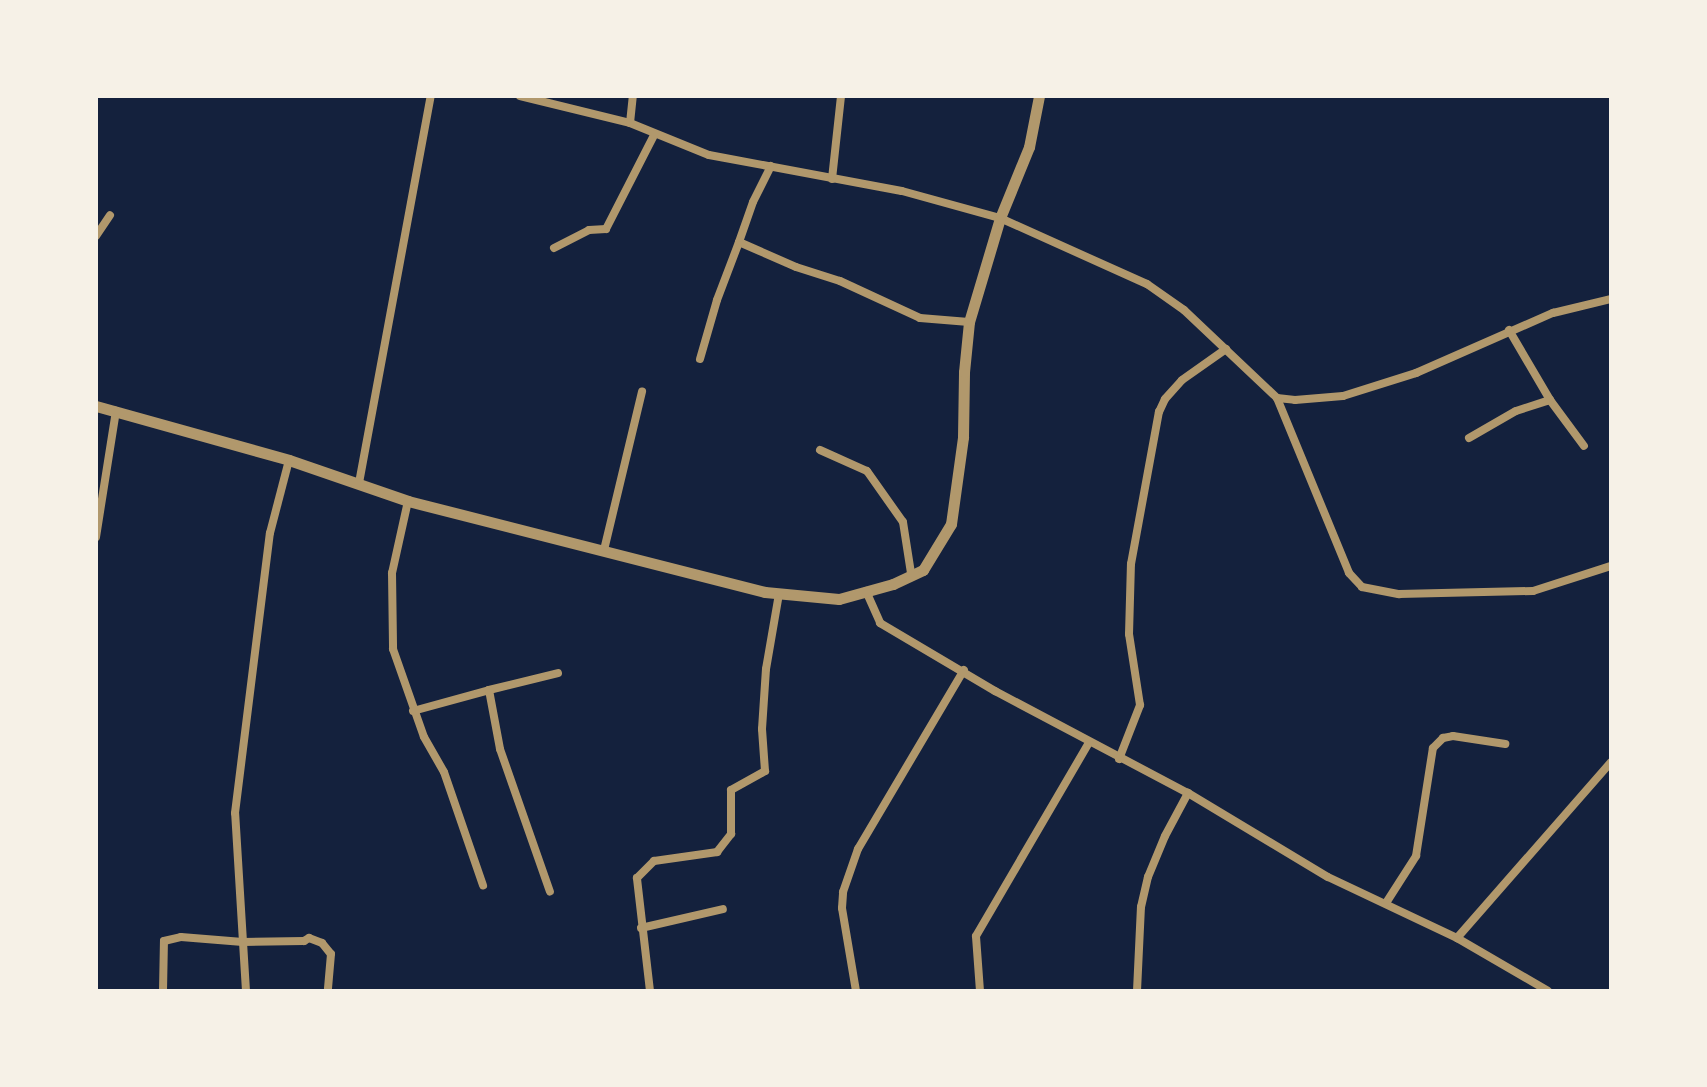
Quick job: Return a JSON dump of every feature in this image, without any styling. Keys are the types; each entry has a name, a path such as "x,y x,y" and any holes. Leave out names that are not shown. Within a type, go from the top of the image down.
{"street":[{"path":"359,483 431,96"},
{"path":"520,96 630,123 709,155 902,191 1000,218 1147,284 1184,310 1277,398 1349,573 1362,587 1399,594 1533,591 1611,566"},
{"path":"630,123 633,96"},
{"path":"832,179 841,96"},
{"path":"96,406 289,460 408,501 779,594 839,599 893,584 923,570 951,524 958,496 969,322 1000,218 1029,147 1039,96"},
{"path":"554,248 589,230 606,229 654,135"},
{"path":"700,359 717,300 753,202 771,166"},
{"path":"96,236 110,215"},
{"path":"739,242 796,267 840,281 920,318 969,322"},
{"path":"1277,398 1295,400 1343,396 1416,373 1553,313 1611,299"},
{"path":"1509,330 1550,400 1584,446"},
{"path":"1119,759 1140,705 1129,634 1131,564 1159,412 1165,399 1182,380 1226,349"},
{"path":"604,550 642,392"},
{"path":"1469,438 1516,411 1550,400"},
{"path":"96,537 116,411"},
{"path":"820,450 867,471 903,522 911,573"},
{"path":"246,991 235,839 239,774 270,533 289,460"},
{"path":"408,501 392,573 390,623 399,673 433,758 444,772 483,885"},
{"path":"866,591 880,623 995,691 1188,793 1328,877 1457,938 1548,991"},
{"path":"650,991 637,878 654,861 717,852 731,834 731,790 765,771 765,684 779,594"},
{"path":"856,991 842,908 843,892 858,849 964,670"},
{"path":"413,711 558,673"},
{"path":"489,690 500,749 550,892"},
{"path":"1386,903 1416,856 1433,748 1453,736 1505,744"},
{"path":"980,991 976,936 1089,743"},
{"path":"1457,938 1611,762"},
{"path":"1137,991 1141,907 1148,877 1188,793"},
{"path":"641,928 723,909"},
{"path":"163,991 165,940 181,937 243,942 304,941 309,938 322,943 331,954 328,991"}]}
